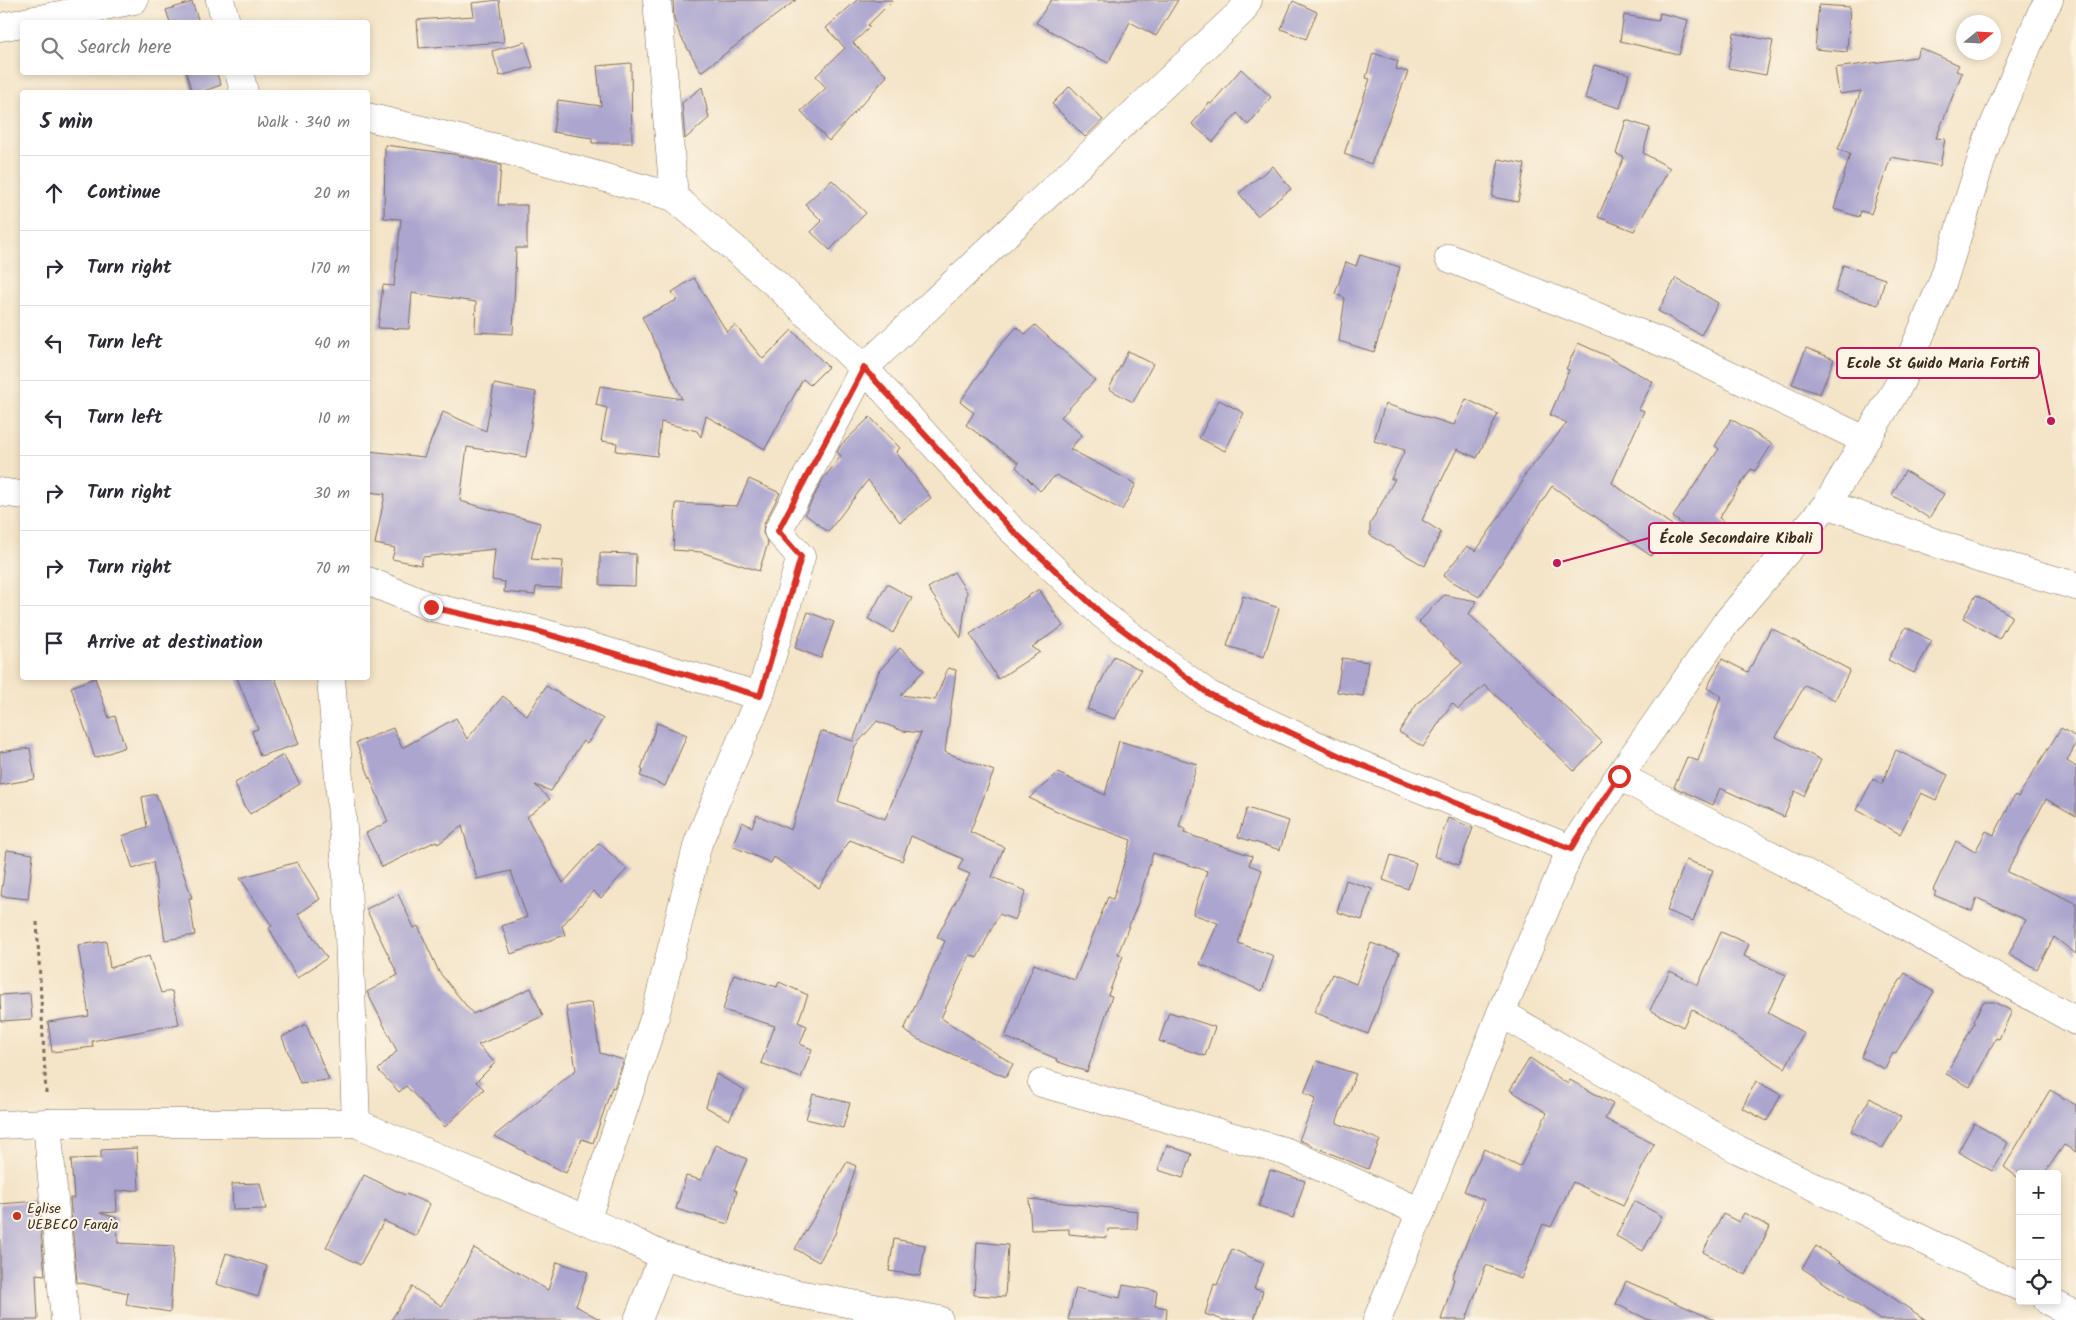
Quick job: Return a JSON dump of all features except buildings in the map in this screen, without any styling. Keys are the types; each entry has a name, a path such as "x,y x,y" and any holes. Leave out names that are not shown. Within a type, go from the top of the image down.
{"street":[{"path":"38,20 134,0"},
{"path":"220,0 225,20"},
{"path":"658,0 674,196"},
{"path":"586,1221 655,1016 698,843 760,696 801,557 778,531 864,368 1242,11 1248,0"},
{"path":"1377,1320 1501,1013 1571,849 1619,776 1726,623 1827,504 1900,383 1943,281 1987,142 2041,14 2049,0"},
{"path":"0,27 20,24"},
{"path":"370,117 517,153 674,196 777,284 864,368 1017,535 1103,615 1209,694 1344,758 1571,849"},
{"path":"1449,258 1666,344 1865,440"},
{"path":"0,492 20,494"},
{"path":"1827,504 1978,558 2076,586"},
{"path":"370,582 431,607 533,630 760,696"},
{"path":"330,680 347,880 356,1123"},
{"path":"1619,776 1872,908 2076,1021"},
{"path":"1501,1013 1737,1149 2016,1285"},
{"path":"1042,1083 1287,1152 1421,1212"},
{"path":"47,1123 65,1320"},
{"path":"0,1125 47,1123 356,1123 586,1221 663,1256 782,1291 939,1320"},
{"path":"638,1320 663,1256"},
{"path":"2056,1305 2076,1315"}],"path":[{"path":"37,922 47,1123"}],"place":[{"name":"Ecole St Guido Maria Fortifi","path":"2051,421"},
{"name":"École Secondaire Kibali","path":"1557,563"},
{"name":"Eglise UEBECO Faraja","path":"17,1216"}],"route":[{"path":"431,607 533,630 760,696 801,557 778,531 864,368 1010,528 1103,615 1209,694 1344,758 1571,849 1619,776"}]}
